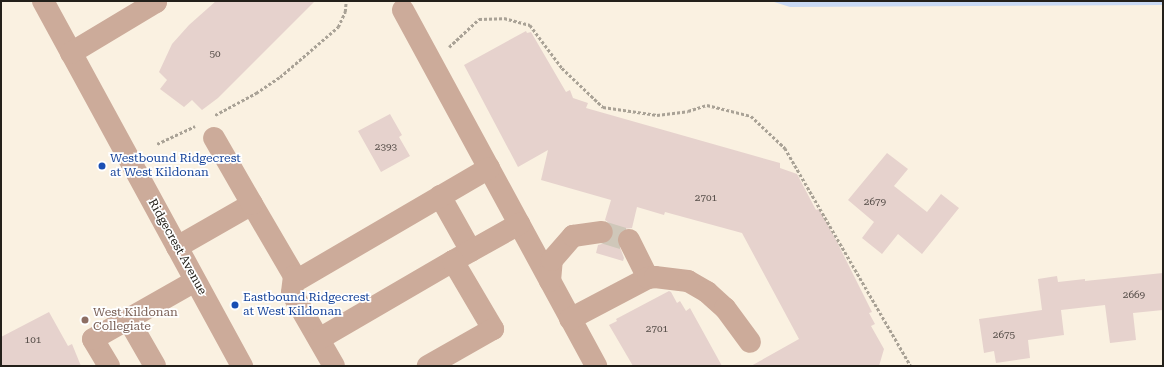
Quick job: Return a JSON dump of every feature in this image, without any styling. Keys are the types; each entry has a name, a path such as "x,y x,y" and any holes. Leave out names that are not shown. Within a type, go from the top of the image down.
{"street":[{"name":"Ridgecrest Avenue","path":"43,1 242,366"},
{"path":"71,53 156,2 155,1"},
{"path":"404,10 596,366"},
{"path":"207,130 294,276 292,294 334,366"},
{"path":"294,282 489,168"},
{"path":"428,366 493,329 462,256 440,196"},
{"path":"177,246 252,204"},
{"path":"319,339 519,224"},
{"path":"550,281 552,260 572,236 602,232"},
{"path":"629,240 648,278"},
{"path":"570,319 648,278 655,277 688,281 707,292 725,308 750,342"},
{"path":"109,366 93,338 196,281"},
{"path":"128,319 155,366"}],"path":[{"path":"213,116 250,96 280,77 338,27 345,12 346,1"},
{"path":"447,49 479,19 504,18 530,25 562,68 603,107 657,115 688,111 707,105 751,116 785,148 912,366"},
{"path":"157,144 207,130"}],"water":[{"path":"771,1 1163,1 1163,5 790,7"}],"building":[{"path":"216,1 315,1 218,98 202,110 192,100 184,107 160,89 167,80 159,72 172,44 189,25"},
{"path":"526,31 527,33 531,32 566,92 570,90 573,98 588,103 586,108 780,163 780,168 797,174 816,210 819,209 836,240 872,312 869,313 875,324 871,326 884,349 879,366 751,366 799,339 742,233 665,212 664,215 637,207 632,228 623,229 618,233 617,239 624,258 623,261 596,253 598,245 609,242 614,236 612,225 605,220 611,200 541,180 548,150 518,167 464,65"},
{"path":"390,114 402,135 399,137 410,156 381,172 358,131"},
{"path":"887,153 908,169 894,186 927,212 941,194 959,208 922,254 898,234 882,254 862,238 874,222 848,200"},
{"path":"1163,273 1163,310 1133,313 1136,340 1110,343 1105,305 1061,310 1064,335 1028,340 1030,358 996,363 994,351 984,353 979,319 1042,310 1038,279 1057,276 1058,282 1085,279 1085,281"},
{"path":"669,291 677,303 680,301 686,311 690,308 722,366 633,366 609,325 617,321 616,319"},
{"name":"West Kildonan Collegiate","path":"49,312 68,346 72,344 81,366 1,366 1,337"}],"tunnel":[{"path":"602,232 629,240"}],"place":[{"name":"Westbound Ridgecrest at West Kildonan","path":"102,166"},
{"name":"Eastbound Ridgecrest at West Kildonan","path":"235,305"},
{"name":"West Kildonan Collegiate","path":"85,320"}]}
